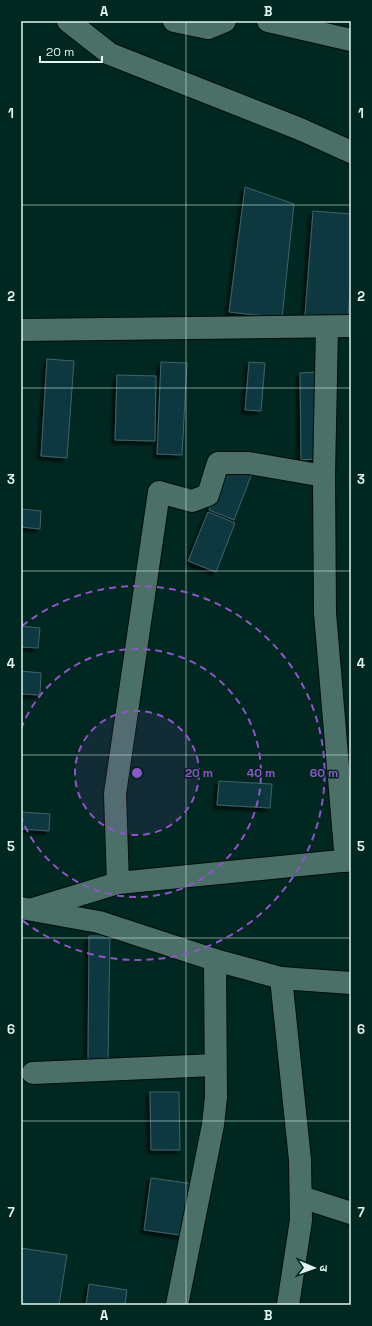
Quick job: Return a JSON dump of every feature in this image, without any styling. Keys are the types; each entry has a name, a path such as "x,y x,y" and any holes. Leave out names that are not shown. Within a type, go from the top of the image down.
{"street":[{"path":"68,21 110,54 300,129 351,152"},
{"path":"174,21 208,28 225,21"},
{"path":"268,21 351,40"},
{"path":"21,330 351,326"},
{"path":"26,909 118,883 348,860 325,613 324,476 327,327"},
{"path":"118,883 115,794 159,492 192,500 208,495 218,463 249,463 324,476"},
{"path":"26,909 99,922 215,960 281,978 351,983"},
{"path":"177,1305 213,1125 216,1097 215,960"},
{"path":"281,978 300,1160 301,1197 301,1220 288,1305"},
{"path":"33,1073 216,1065"},
{"path":"301,1197 351,1213"}],"building":[{"path":"245,187 294,204 282,318 229,312"},
{"path":"313,211 351,214 351,280 348,318 305,315"},
{"path":"47,359 74,361 67,458 41,456"},
{"path":"161,362 187,363 182,455 157,454"},
{"path":"249,362 265,363 261,411 245,410"},
{"path":"317,372 318,459 301,460 300,373"},
{"path":"117,375 156,376 155,441 115,440"},
{"path":"229,458 254,468 234,520 209,510"},
{"path":"21,509 41,511 40,529 21,527"},
{"path":"208,512 235,523 216,572 188,561"},
{"path":"21,626 40,628 38,648 21,647"},
{"path":"21,671 41,673 40,695 21,694"},
{"path":"219,781 272,784 270,808 217,805"},
{"path":"21,812 50,814 49,831 21,829"},
{"path":"89,936 110,936 108,1061 88,1060"},
{"path":"150,1092 179,1092 180,1150 151,1150"},
{"path":"151,1178 194,1184 187,1236 144,1230"},
{"path":"21,1248 67,1255 59,1305 21,1305"},
{"path":"89,1284 127,1290 125,1305 86,1305"}]}
